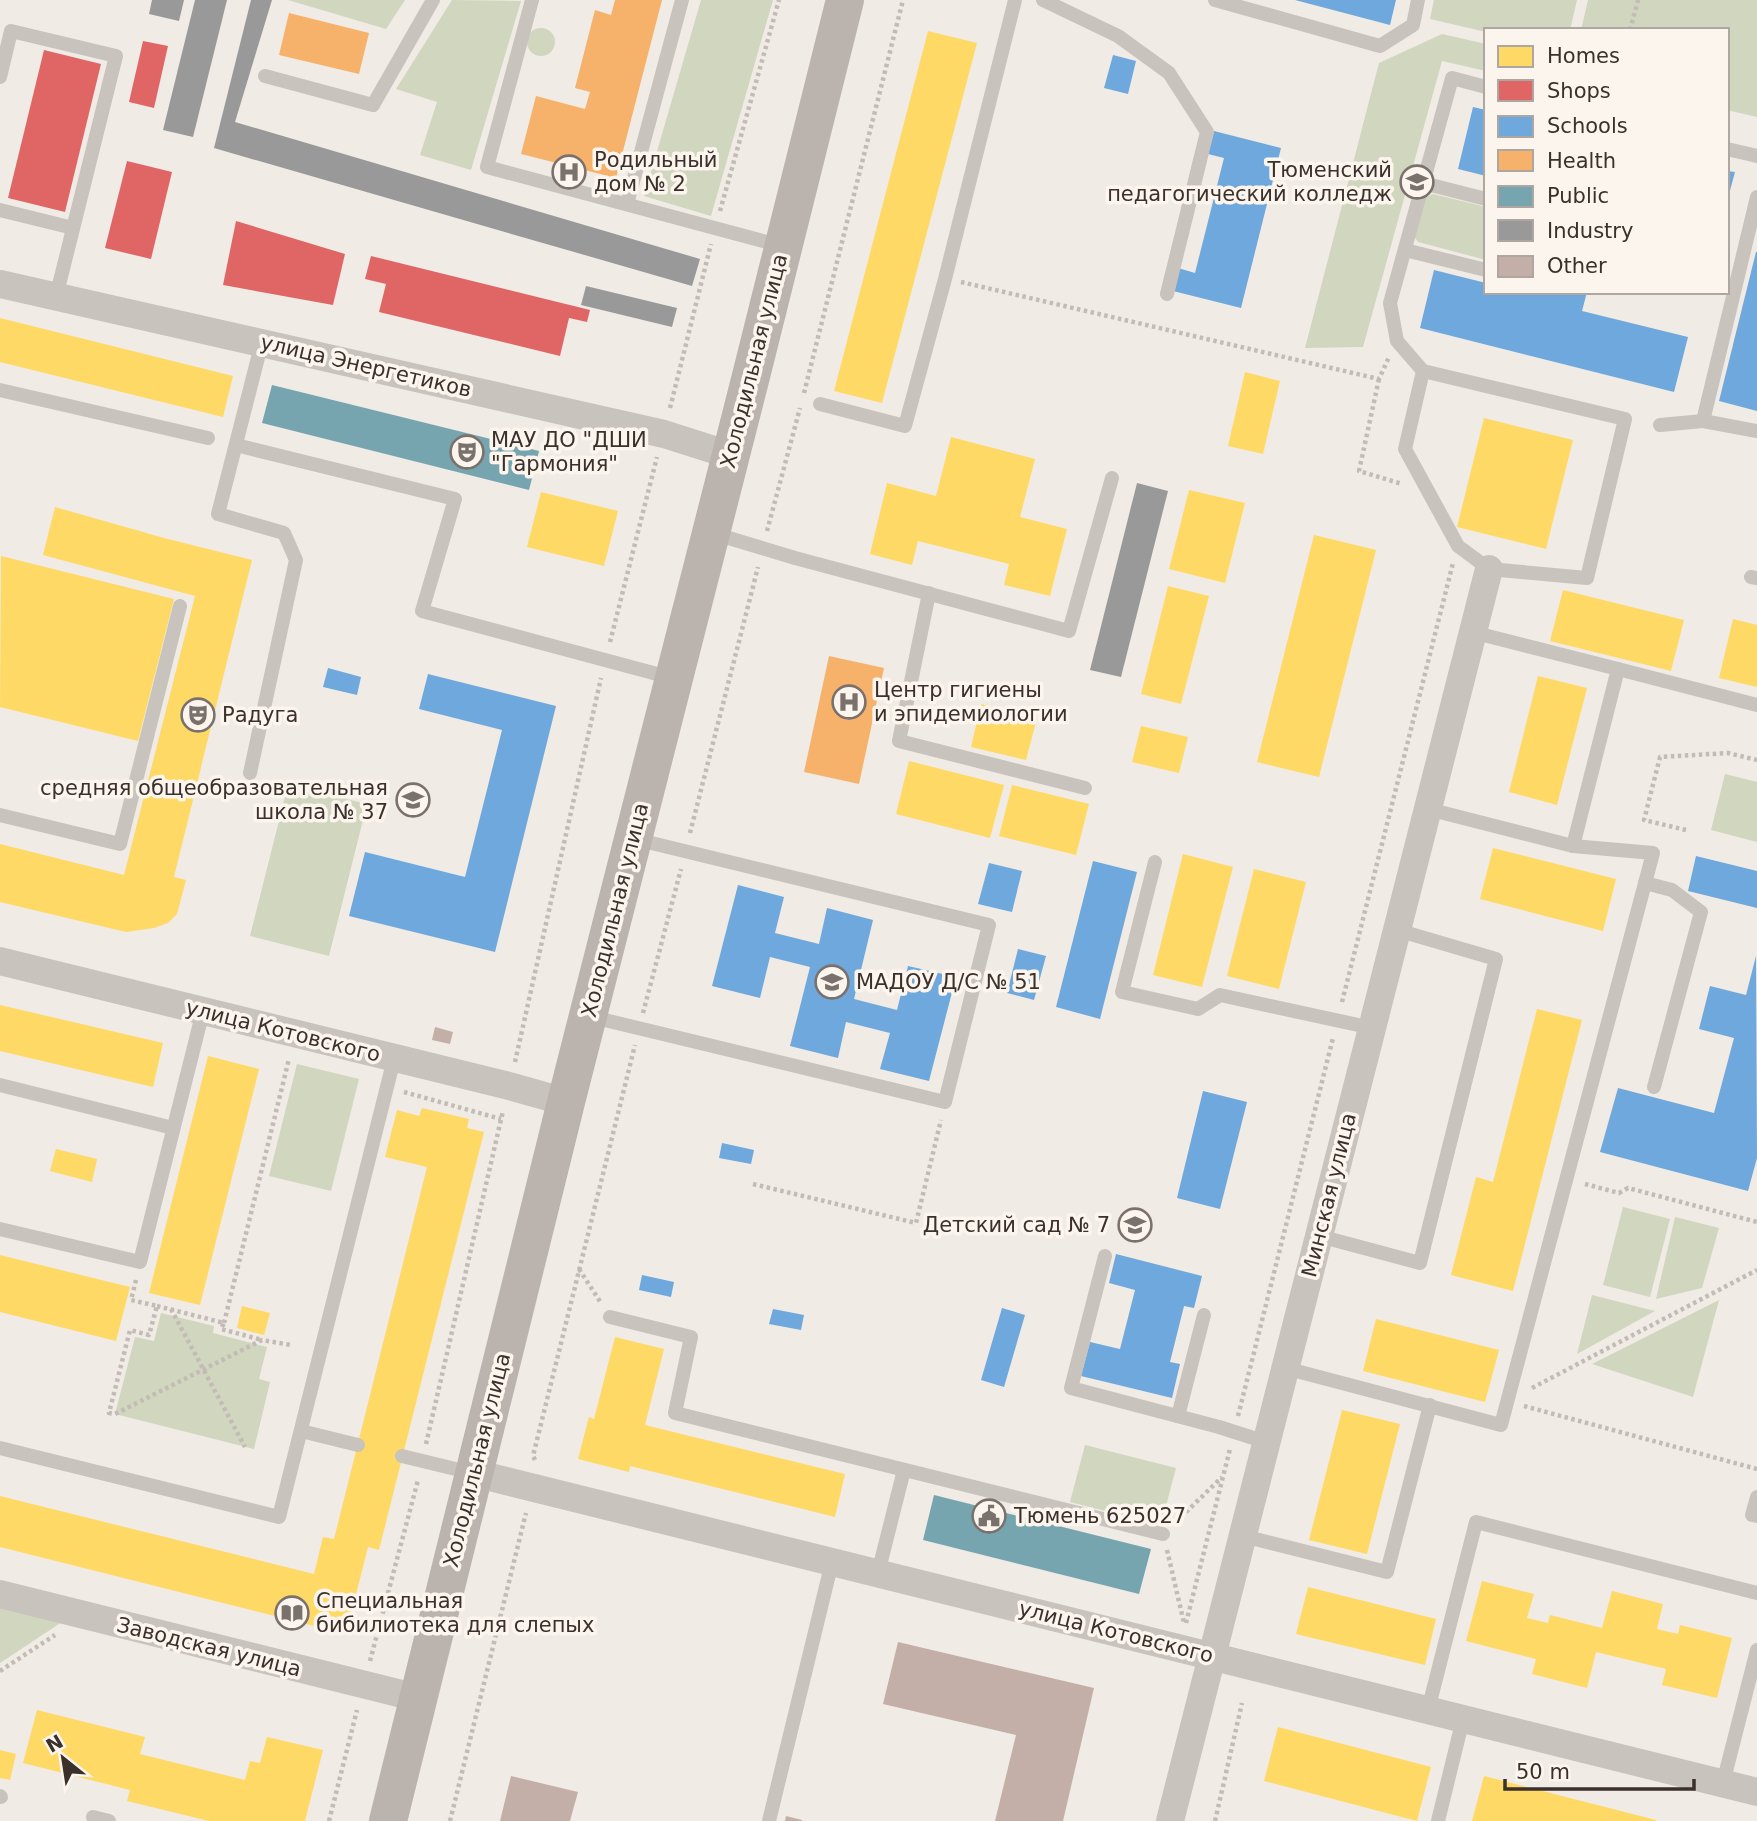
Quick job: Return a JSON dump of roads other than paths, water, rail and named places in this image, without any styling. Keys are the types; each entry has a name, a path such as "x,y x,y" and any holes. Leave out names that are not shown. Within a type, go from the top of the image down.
{"street":[{"name":"Холодильная улица","path":"387,1821 845,0"},
{"name":"улица Энергетиков","path":"0,285 663,434 730,455"},
{"name":"Минская улица","path":"1170,1821 1489,569"},
{"name":"улица Котовского","path":"0,961 566,1102"},
{"name":"улица Котовского","path":"474,1473 1757,1792"},
{"name":"Заводская улица","path":"0,1594 418,1698"}],"lane":[{"path":"265,76 373,105 433,0"},
{"path":"532,0 487,167 783,247"},
{"path":"627,204 682,0"},
{"path":"820,404 905,426 1015,0"},
{"path":"1043,0 1118,36 1169,73 1208,132 1167,295"},
{"path":"1215,0 1380,46 1413,25 1418,0"},
{"path":"0,77 12,31 116,56 56,297"},
{"path":"1423,371 1405,449 1458,547 1489,569 1587,578 1625,419 1423,371 1397,341 1390,303 1452,78 1484,86"},
{"path":"1729,149 1757,156"},
{"path":"1423,183 1484,198"},
{"path":"1703,421 1757,197"},
{"path":"0,210 73,228"},
{"path":"1405,250 1484,270"},
{"path":"250,772 296,560 284,533 218,514 262,342"},
{"path":"0,390 208,438"},
{"path":"1660,425 1703,421 1757,431"},
{"path":"236,445 455,499 422,611 674,679"},
{"path":"711,533 1069,631 1112,478"},
{"path":"929,593 899,741 1085,788"},
{"path":"0,815 120,844 180,606"},
{"path":"1472,632 1757,705"},
{"path":"1573,846 1618,669"},
{"path":"1285,1368 1500,1425 1653,853 1573,846 1428,809"},
{"path":"588,1016 945,1102 989,925 634,839"},
{"path":"1155,862 1122,992 1198,1009 1220,995 1372,1028"},
{"path":"1645,883 1672,890 1701,912 1654,1087"},
{"path":"1319,1236 1420,1263 1496,958 1397,930"},
{"path":"0,1228 140,1262 202,1011"},
{"path":"0,1448 279,1517 394,1059"},
{"path":"0,1085 173,1128"},
{"path":"1105,1256 1071,1388 1266,1442"},
{"path":"1178,1416 1204,1315"},
{"path":"610,1317 691,1337 675,1413 1163,1534"},
{"path":"1243,1536 1387,1572 1430,1405"},
{"path":"301,1431 358,1445"},
{"path":"402,1456 474,1473"},
{"path":"878,1573 904,1470"},
{"path":"1757,1497 1752,1515 1757,1516"},
{"path":"1428,1710 1476,1522 1757,1593"},
{"path":"769,1821 832,1562"},
{"path":"1723,1783 1757,1650"},
{"path":"1438,1821 1464,1719"},
{"path":"93,1817 109,1821"}],"place":[{"name":"Родильный дом № 2","path":"569,172"},
{"name":"Тюменский педагогический колледж","path":"1417,182"},
{"name":"МАУ ДО \"ДШИ \"Гармония\"","path":"467,452"},
{"name":"Центр гигиены и эпидемиологии","path":"849,702"},
{"name":"Радуга","path":"198,715"},
{"name":"средняя общеобразовательная школа № 37","path":"413,800"},
{"name":"МАДОУ Д/С № 51","path":"832,982"},
{"name":"Детский сад № 7","path":"1135,1225"},
{"name":"Тюмень 625027","path":"989,1516"},
{"name":"Специальная бибилиотека для слепых","path":"292,1613"}]}
